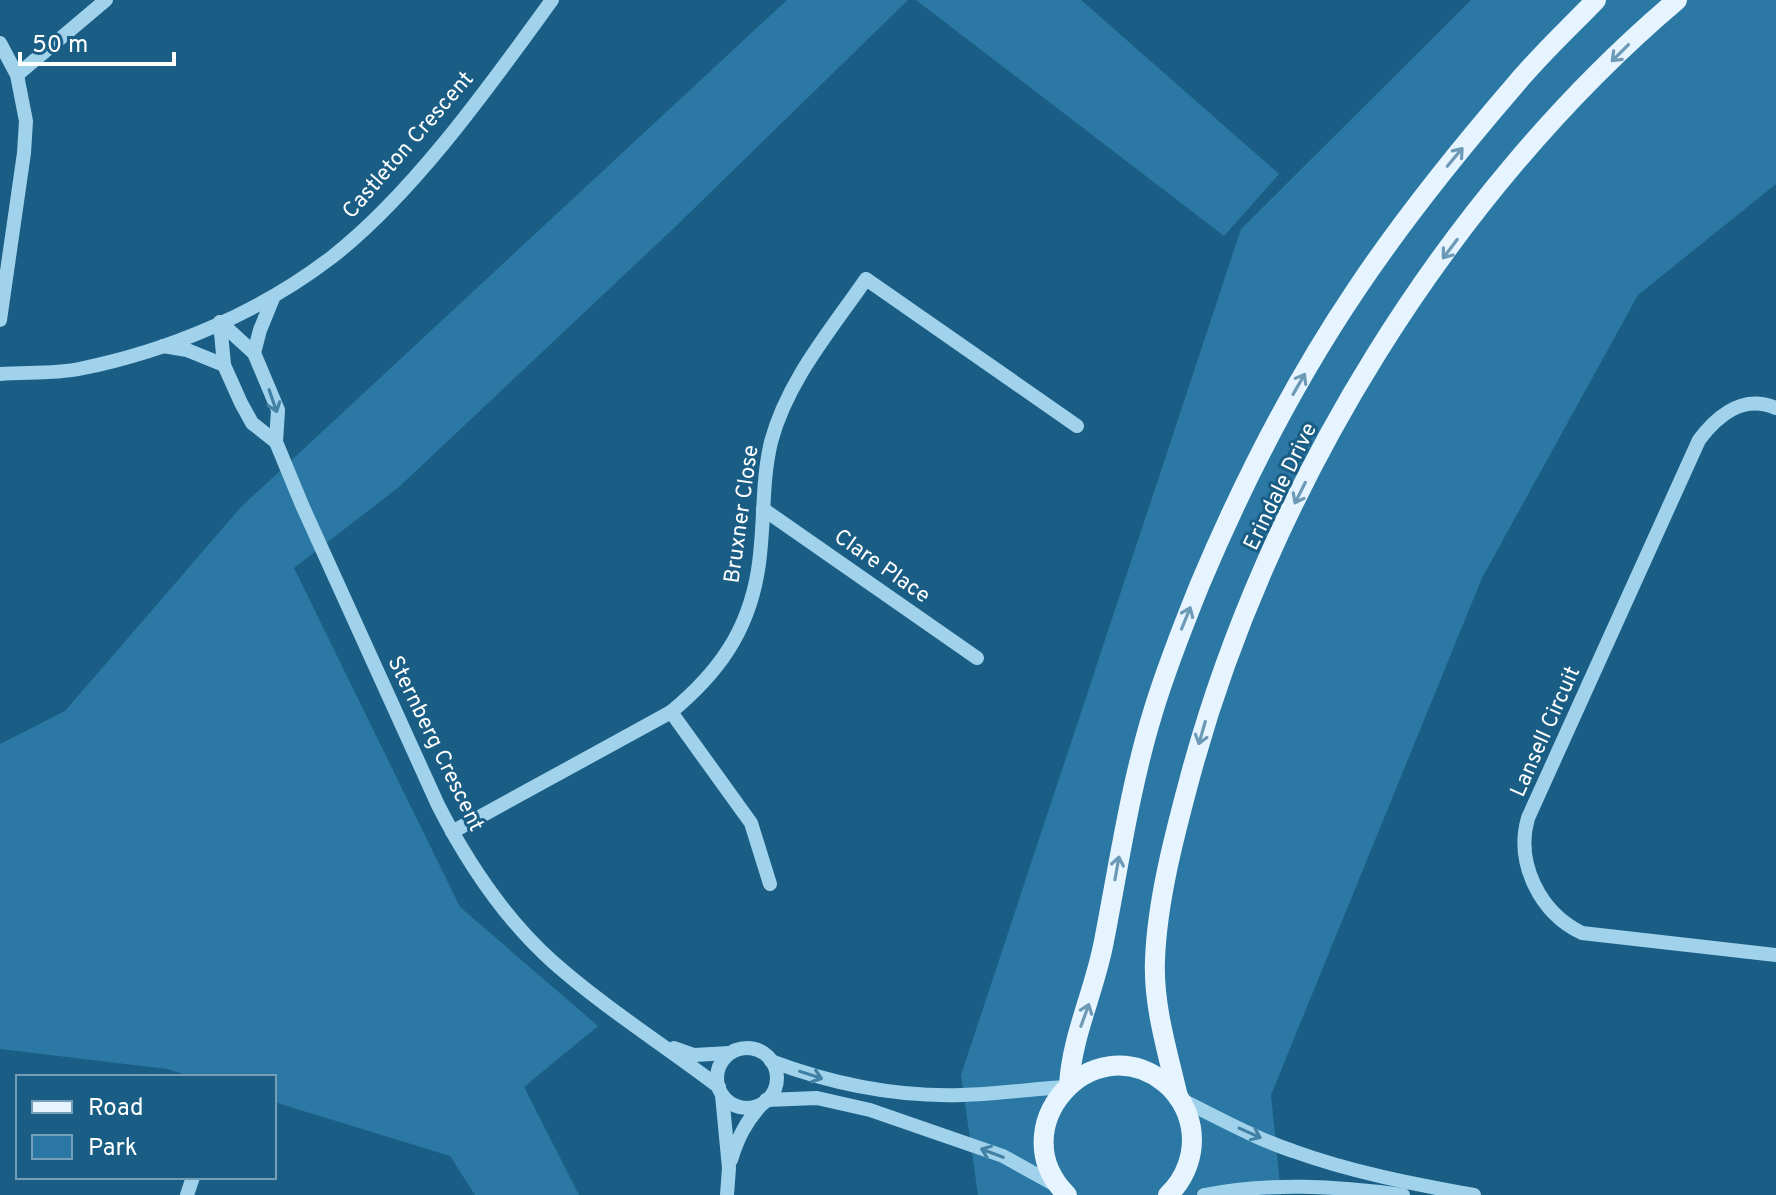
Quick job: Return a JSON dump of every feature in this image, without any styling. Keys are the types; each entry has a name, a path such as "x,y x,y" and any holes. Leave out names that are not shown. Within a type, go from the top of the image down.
{"main road":[{"name":"Erindale Drive","path":"1065,1193 1052,1175 1043,1145 1049,1113 1067,1086 1071,1059 1090,1002 1104,945 1129,800 1153,710 1184,623 1225,525 1274,428 1330,329 1358,287 1433,183 1517,82 1596,0"},
{"name":"Erindale Drive","path":"1174,1194 1187,1167 1192,1139 1191,1125 1179,1098 1158,1006 1155,961 1164,892 1192,770 1212,700 1276,541 1324,445 1396,323 1476,214 1580,92 1677,0"},
{"path":"1067,1086 1092,1071 1106,1067 1133,1068 1159,1078 1179,1098"}],"street":[{"path":"17,75 106,0"},
{"name":"Castleton Crescent","path":"0,374 76,369 163,346 273,298 333,256 411,181 552,0"},
{"path":"0,43 17,75 26,121 0,320"},
{"name":"Bruxner Close","path":"452,832 671,712 702,687 718,667 746,614 758,571 771,443 785,402 866,279 1077,426"},
{"path":"254,353 273,298"},
{"name":"Sternberg Crescent","path":"220,322 254,353 278,410 276,442 302,505 452,832 507,913 551,960 721,1091"},
{"name":"Sternberg Crescent","path":"220,322 224,365 252,423 276,442"},
{"path":"163,346 187,350 224,365"},
{"name":"Lansell Circuit","path":"1776,408 1757,404 1734,407 1714,420 1699,440 1528,818 1523,844 1528,870 1548,909 1563,924 1582,933 1776,955"},
{"name":"Clare Place","path":"763,509 977,658"},
{"path":"671,712 751,823 770,884"},
{"name":"Sternberg Crescent","path":"662,1044 694,1055 730,1053"},
{"path":"727,1195 729,1168 718,1069 730,1053 750,1048 760,1051 771,1061 814,1077 897,1092 962,1095 1067,1086"},
{"path":"729,1168 737,1139 746,1122 775,1087 776,1076 771,1061"},
{"path":"721,1091 733,1105 743,1108 764,1102 817,1098 882,1114 1003,1156 1065,1193"},
{"path":"1179,1098 1289,1150 1327,1163 1375,1176 1474,1195"},
{"path":"1204,1195 1262,1187 1312,1187 1403,1195"}],"green space":[{"path":"787,0 908,0 675,227 399,487 294,568 460,907 598,1026 524,1087 579,1195 475,1195 450,1156 276,1103 276,1075 186,1075 167,1069 0,1049 0,744 65,711 241,507"},
{"path":"916,0 1081,0 1279,174 1224,236"},
{"path":"1471,0 1776,0 1776,184 1638,295 1482,578 1271,1095 1281,1195 978,1195 961,1075 1241,229"}]}
